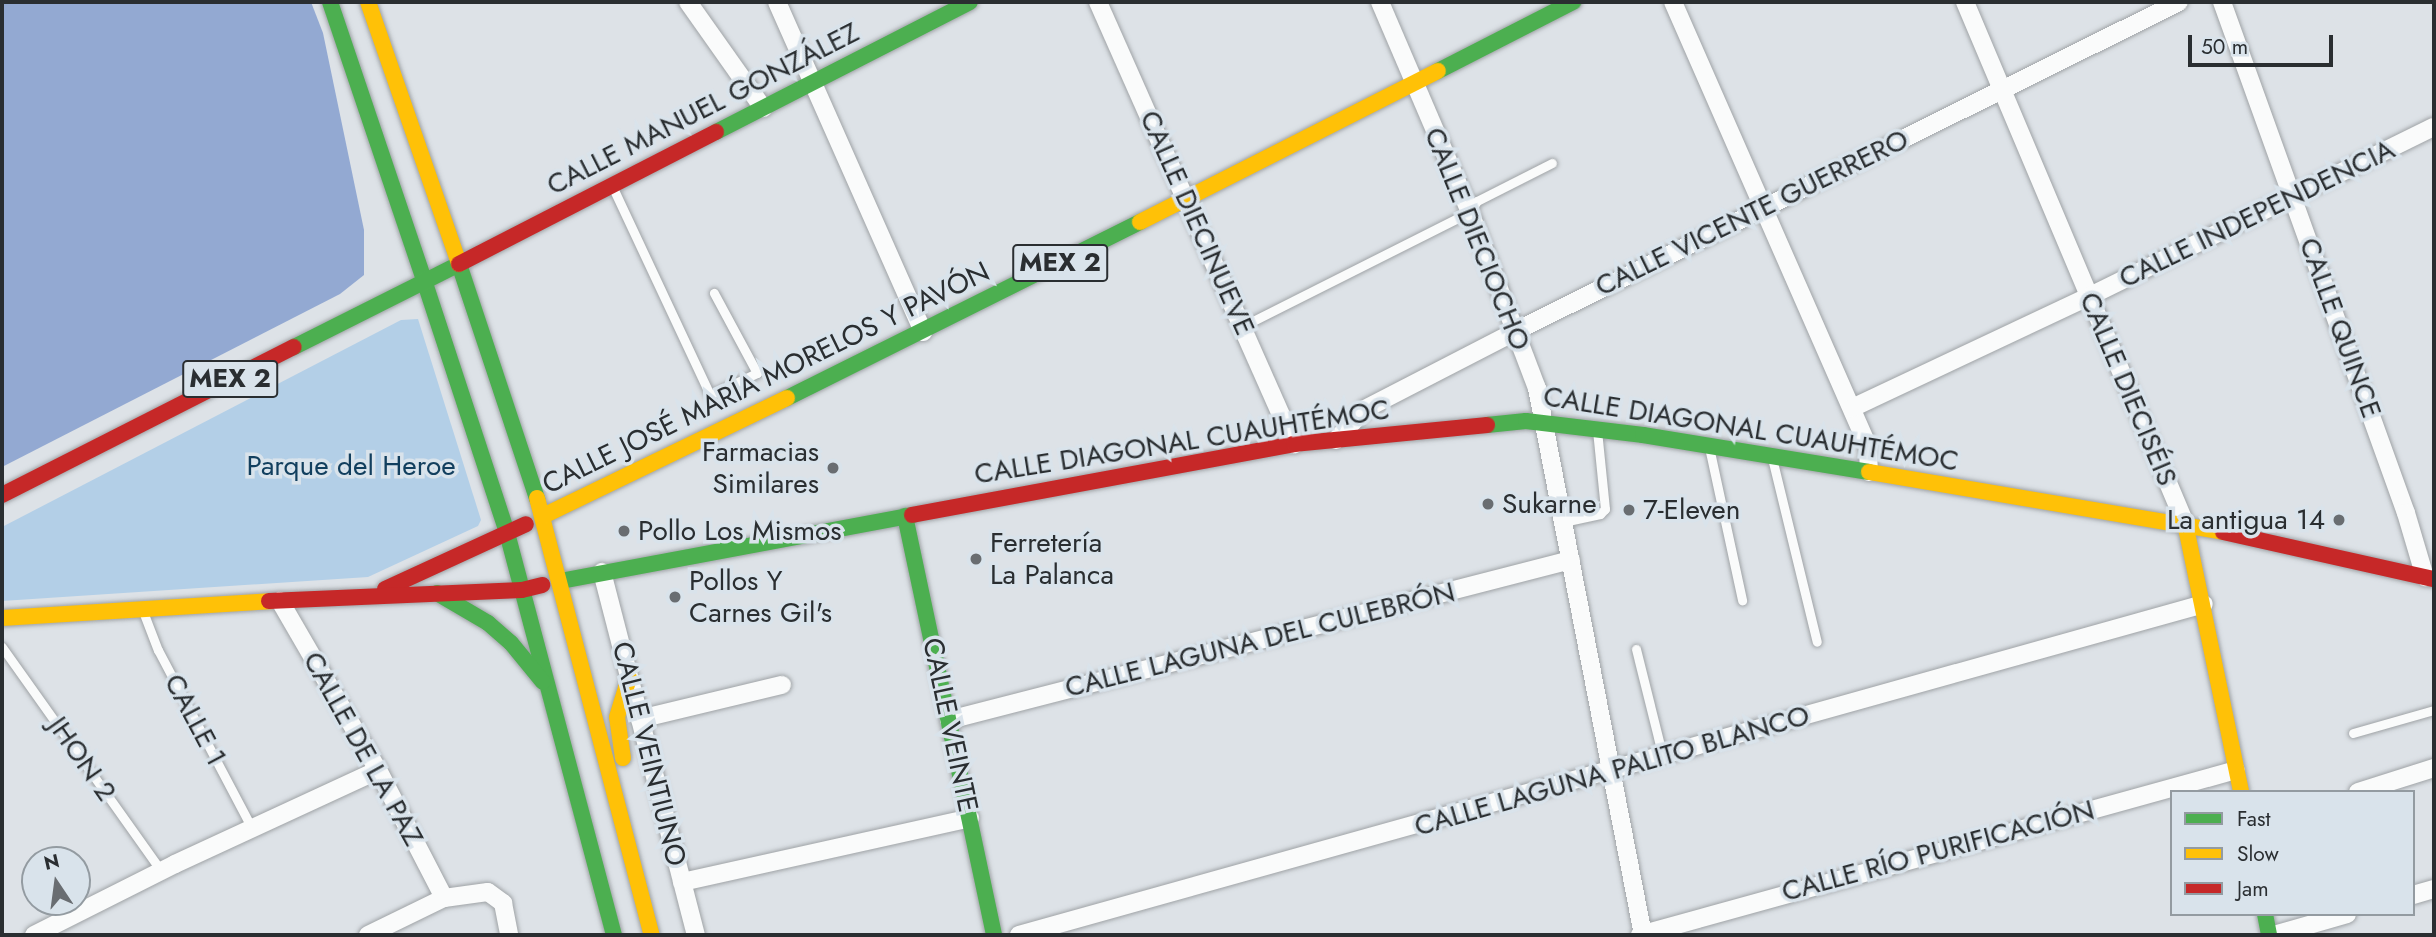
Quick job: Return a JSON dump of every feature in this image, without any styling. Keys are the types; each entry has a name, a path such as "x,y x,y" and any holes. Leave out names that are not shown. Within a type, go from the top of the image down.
{"main road":[{"path":"330,2 507,533 552,692 614,935"},
{"path":"368,2 543,516 624,836 652,935"},
{"name":"CALLE MANUEL GONZÁLEZ","path":"459,264 970,2"},
{"name":"CALLE JOSÉ MARÍA MORELOS Y PAVÓN","path":"543,516 923,332 1573,2"},
{"name":"MEX 2","path":"2,495 459,264"},
{"name":"CALLE DIAGONAL CUAUHTÉMOC","path":"371,595 523,590 602,572 1294,444 1469,425 1545,423 1597,428 2185,523 2431,573"},
{"name":"MEX 2","path":"2,618 371,595 543,516"},
{"name":"CALLE VEINTE","path":"905,516 994,935"},
{"name":"CALLE DIECISÉIS","path":"2185,523 2241,790"},
{"path":"436,592 488,623 511,643 552,692"},
{"path":"624,836 629,800 617,717 629,678"},
{"path":"2266,916 2271,935"}],"street":[{"path":"688,2 763,108"},
{"path":"777,2 923,332"},
{"name":"CALLE DIECINUEVE","path":"1098,2 1188,199 1294,444"},
{"name":"CALLE DIECIOCHO","path":"1380,2 1470,212 1537,388 1642,935"},
{"path":"1673,2 1852,408 1868,447 1870,472"},
{"name":"CALLE DIECISÉIS","path":"1965,2 2185,523"},
{"name":"CALLE VICENTE GUERRERO","path":"1336,440 1366,409 1514,332 2179,2"},
{"name":"CALLE QUINCE","path":"2222,2 2406,513 2431,573"},
{"name":"CALLE INDEPENDENCIA","path":"1852,408 2090,296 2434,127"},
{"name":"CALLE LAGUNA DEL CULEBRÓN","path":"949,720 1571,560"},
{"name":"CALLE VEINTIUNO","path":"602,572 696,935"},
{"name":"CALLE DE LA PAZ","path":"280,601 378,770 444,898"},
{"name":"CALLE LAGUNA PALITO BLANCO","path":"1019,935 2204,604"},
{"path":"640,719 782,685"},
{"path":"2364,790 2434,768"},
{"name":"CALLE RÍO PURIFICACIÓN","path":"1642,935 2236,769"},
{"path":"34,935 161,871 378,770"},
{"path":"682,882 970,818"},
{"path":"2415,894 2434,889"},
{"path":"368,935 444,898 488,892 503,904 509,935"},
{"path":"2271,935 2340,916"}],"lane":[{"path":"1242,326 1470,212 1477,201 1552,163"},
{"path":"612,185 710,395 757,373 714,293"},
{"path":"1563,522 1600,514 1605,509 1597,428"},
{"path":"1709,446 1742,600"},
{"path":"1771,456 1817,642"},
{"name":"CALLE 1","path":"143,609 158,650 252,828"},
{"name":"JHON 2","path":"2,647 161,871"},
{"path":"1636,649 1663,757"},
{"path":"2353,733 2434,710"}],"green space":[{"name":"Parque del Heroe","path":"418,319 481,520 478,526 368,577 2,601 2,527 401,320"}],"shaded area":[{"path":"2,2 311,2 323,33 364,230 364,275 340,294 2,467"}],"traffic: fast":[{"path":"330,2 424,280"},
{"path":"716,132 970,2"},
{"path":"1438,71 1573,2"},
{"path":"787,398 1140,222"},
{"path":"294,347 459,264 537,498"},
{"path":"424,280 507,533 614,935"},
{"path":"1487,425 1526,421 1643,435 1869,472"},
{"path":"561,581 912,515"},
{"path":"905,516 994,935"},
{"path":"437,593 488,623 511,643 543,682"},
{"path":"2265,916 2269,935"}],"traffic: slow":[{"path":"368,2 459,264"},
{"path":"1140,222 1438,71"},
{"path":"543,516 787,398"},
{"path":"1869,472 2223,532"},
{"path":"537,498 652,935"},
{"path":"2185,523 2241,790"},
{"path":"2,618 269,601"},
{"path":"623,758 617,717 629,678"}],"traffic: jam":[{"path":"459,264 716,132"},
{"path":"2,495 294,347"},
{"path":"912,515 1294,444 1487,425"},
{"path":"385,589 526,524"},
{"path":"2223,532 2434,579"},
{"path":"269,601 522,590 542,585"}],"place":[{"name":"Farmacias Similares","path":"833,468"},
{"name":"Sukarne","path":"1488,504"},
{"name":"7-Eleven","path":"1629,510"},
{"name":"La antigua 14","path":"2339,520"},
{"name":"Pollo Los Mismos","path":"624,531"},
{"name":"Ferretería La Palanca","path":"976,559"},
{"name":"Pollos Y Carnes Gil's","path":"675,597"}]}
